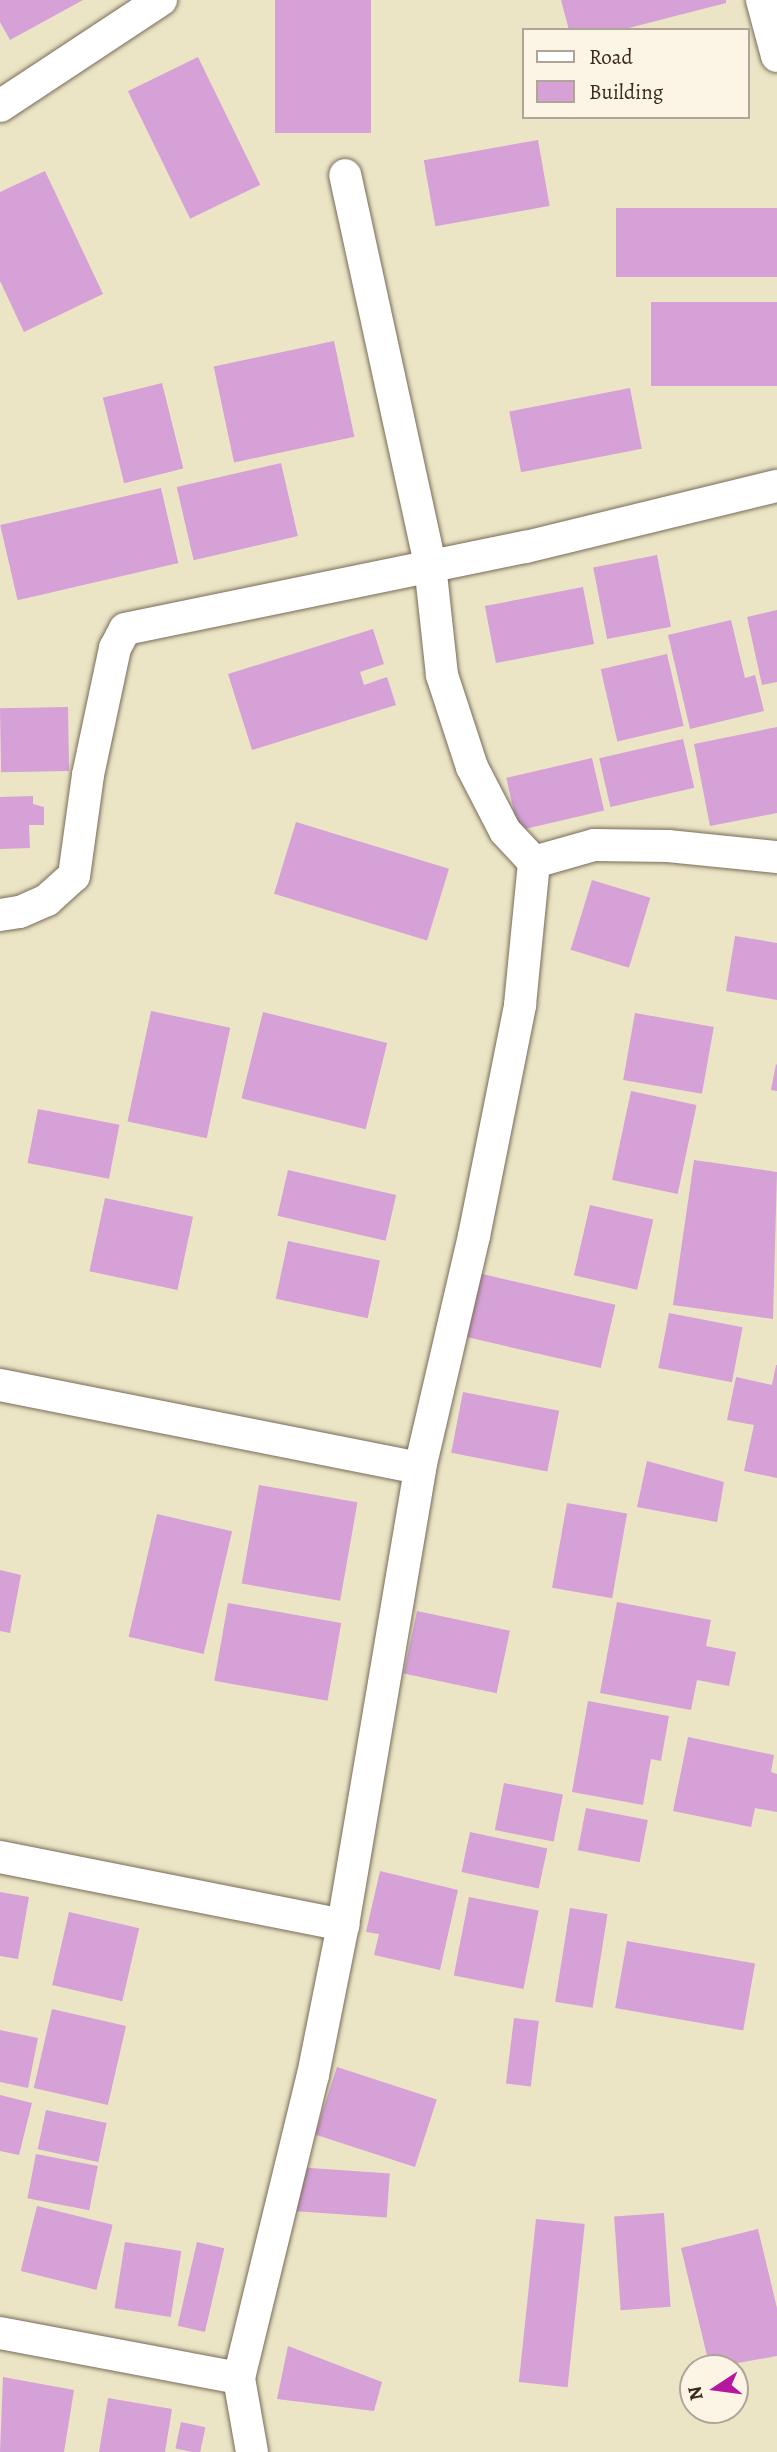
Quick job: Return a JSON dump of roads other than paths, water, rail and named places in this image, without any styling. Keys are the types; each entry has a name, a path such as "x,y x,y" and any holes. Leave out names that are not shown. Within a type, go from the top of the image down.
{"street":[{"path":"0,106 161,0"},
{"path":"762,0 777,56"},
{"path":"252,2452 239,2378 313,2075 343,1925 421,1468 474,1236 520,1005 534,862 505,831 472,767 442,675 430,564 345,175"},
{"path":"0,915 20,912 47,900 74,876 88,775 115,648 125,629 430,564 526,547 777,486"},
{"path":"534,862 594,845 668,846 777,857"},
{"path":"0,1385 421,1468"},
{"path":"0,1857 343,1925"},
{"path":"0,2333 239,2378"}]}
